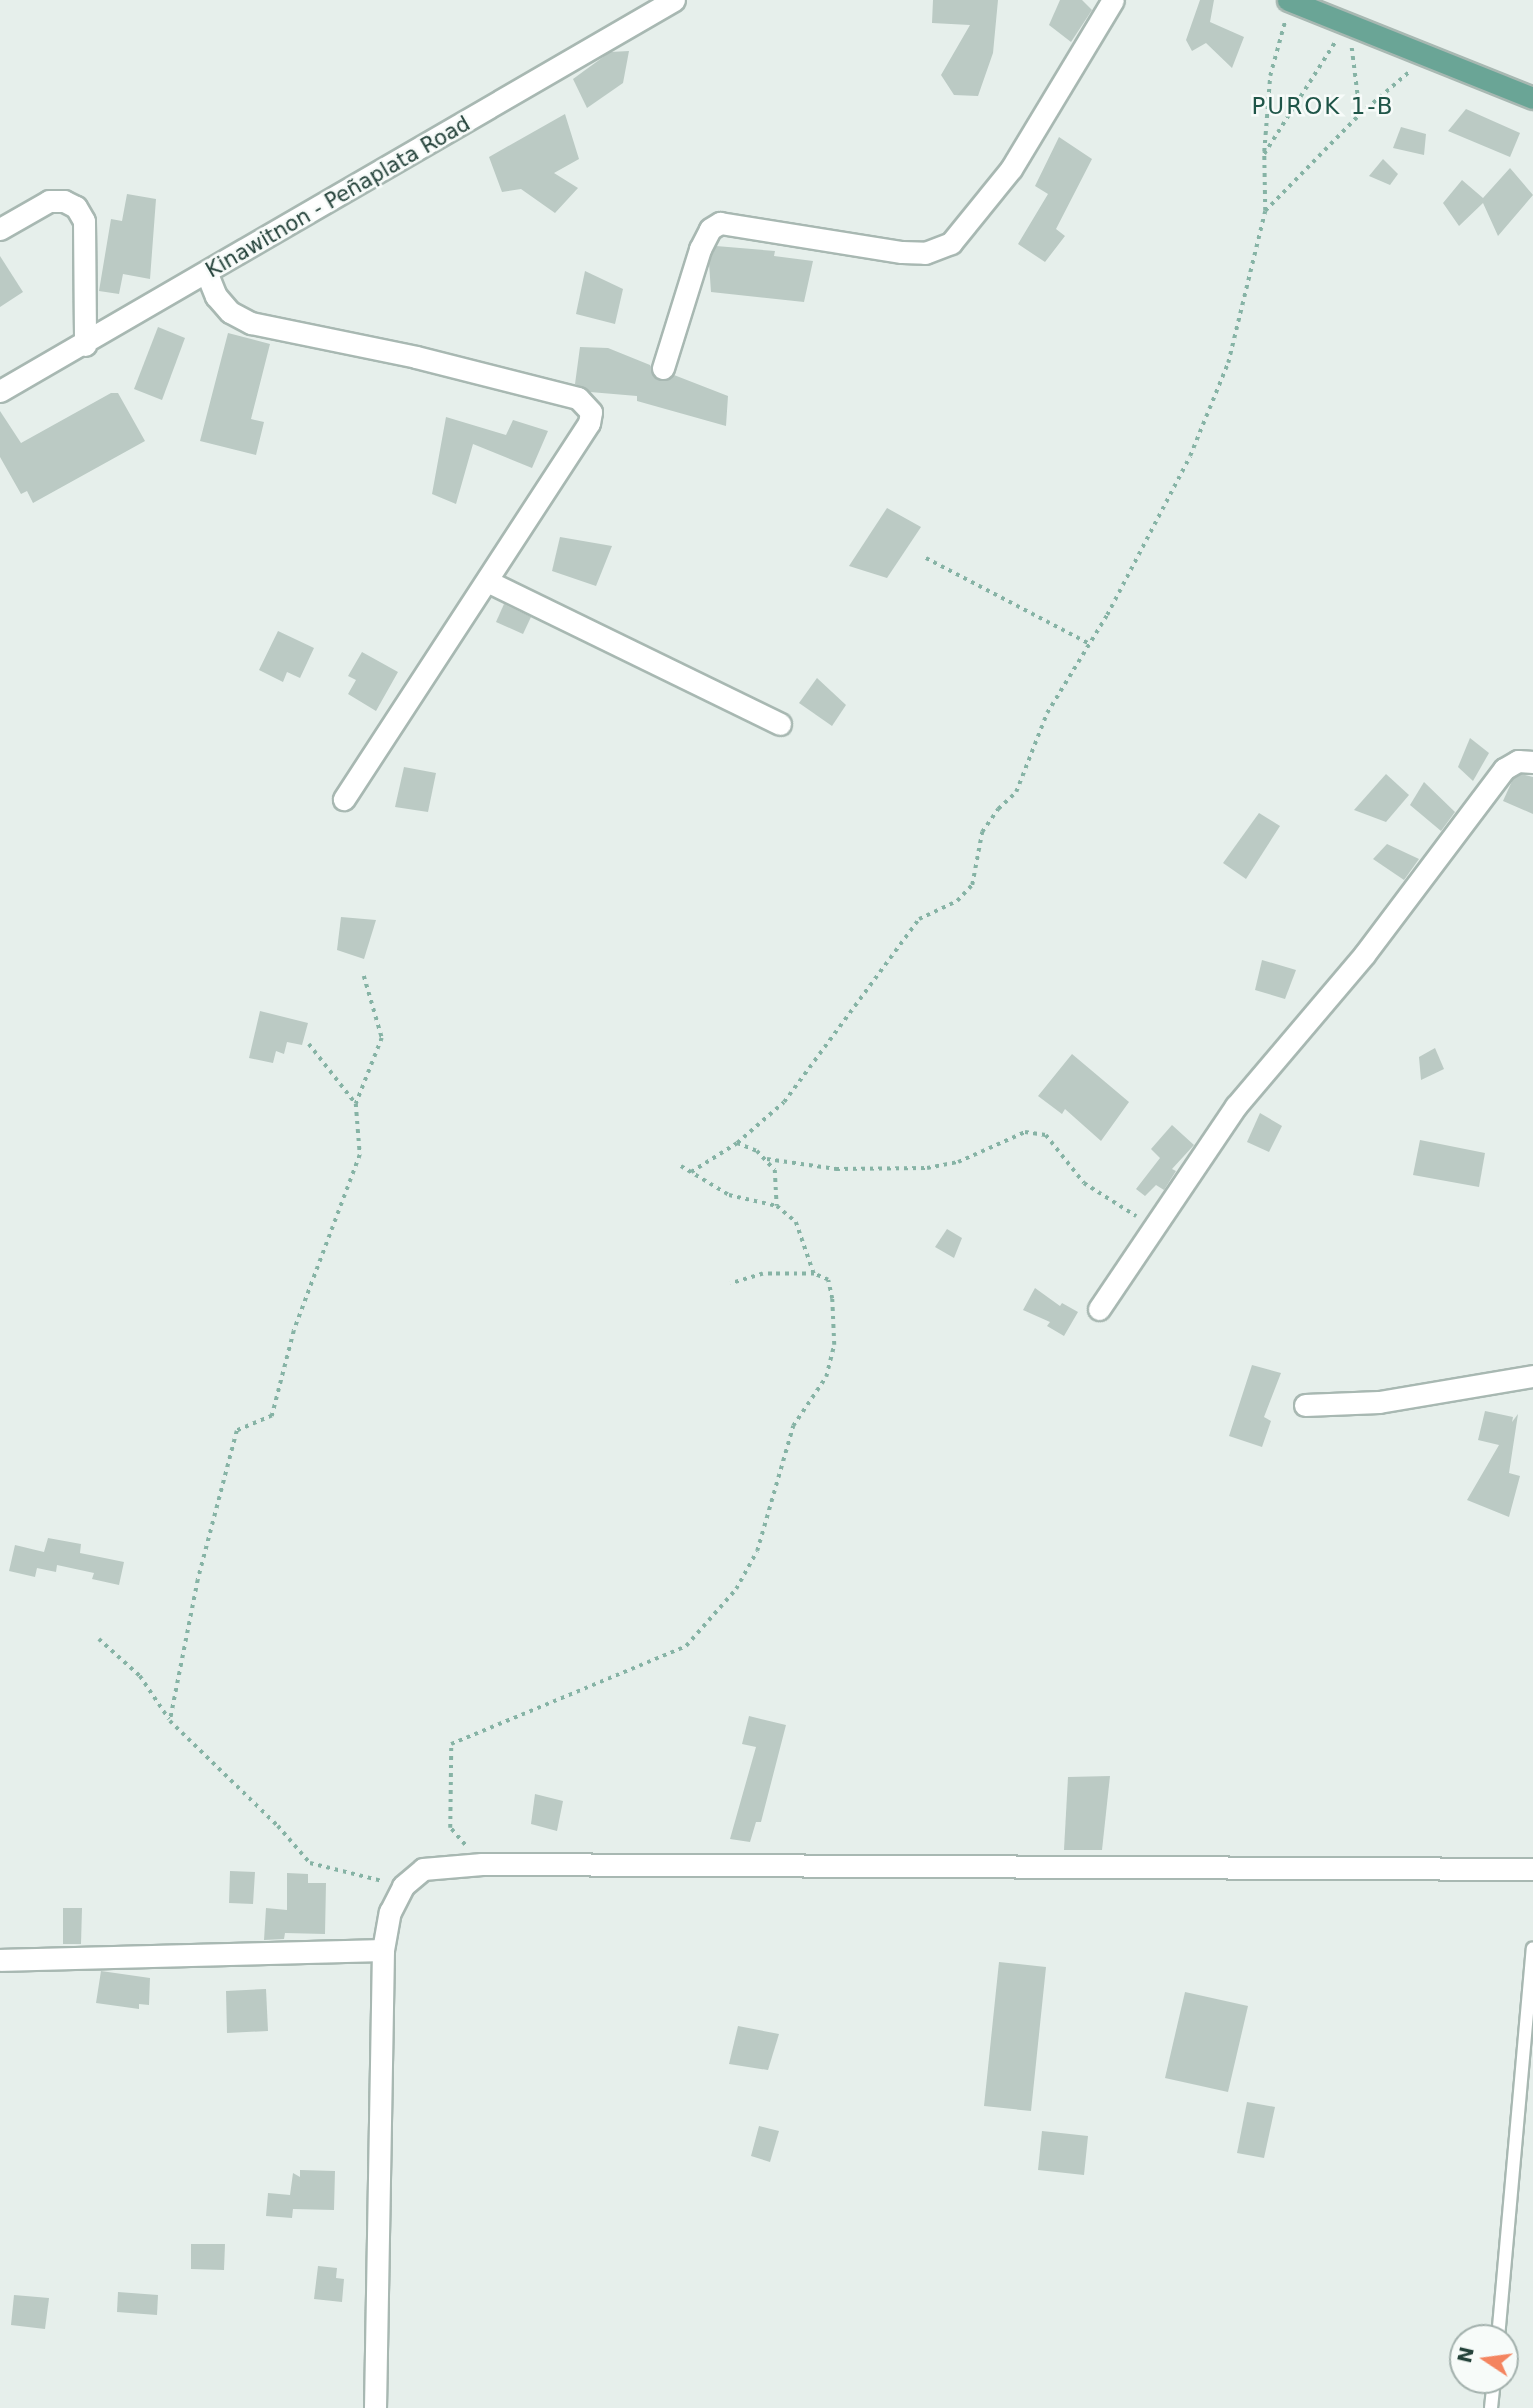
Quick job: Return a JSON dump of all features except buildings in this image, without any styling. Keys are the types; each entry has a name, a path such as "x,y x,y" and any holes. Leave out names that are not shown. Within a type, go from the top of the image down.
{"main road":[{"path":"1289,0 1533,98"}],"street":[{"name":"Kinawitnon - Peñaplata Road","path":"0,391 85,345 674,0"},
{"path":"663,368 700,249 710,229 720,223 902,252 925,253 951,243 1011,169 1112,0"},
{"path":"0,229 48,201 76,207 84,221 85,345"},
{"path":"207,274 230,312 251,323 416,357 587,403 589,422 344,799"},
{"path":"487,581 780,724"},
{"path":"1100,1309 1236,1106 1364,955 1504,769 1518,761 1533,762"},
{"path":"1305,1405 1379,1402 1533,1376"},
{"path":"375,2408 383,1950 390,1912 403,1886 424,1869 453,1864 1533,1869"},
{"path":"0,1960 383,1950"}],"lane":[{"path":"1499,2324 1533,1949"}],"path":[{"path":"691,1172 737,1143 783,1102 919,919 957,901 972,885 982,832 998,809 1016,792 1046,713 1088,643 1190,456 1227,363 1265,211 1264,154 1270,76 1289,0"},
{"path":"1264,154 1318,64 1349,24"},
{"path":"1349,24 1360,114"},
{"path":"1265,211 1360,114 1428,56"},
{"path":"926,558 1088,643"},
{"path":"170,1721 198,1580 237,1431 272,1416 294,1331 360,1155 356,1104 382,1038 364,976"},
{"path":"309,1044 356,1104"},
{"path":"737,1143 767,1158 836,1169 927,1168 958,1162 1025,1132 1046,1135 1084,1184 1126,1213 1158,1221"},
{"path":"767,1158 775,1170 777,1206"},
{"path":"681,1166 729,1195 777,1206 796,1222 814,1274"},
{"path":"450,1828 451,1744 687,1646 736,1589 757,1551 793,1426 826,1377 834,1345 828,1280 814,1274 763,1274 730,1284"},
{"path":"99,1639 140,1676 160,1700 170,1721 278,1826 310,1864 403,1886"}],"district":[{"name":"PUROK 1-B","path":"1323,106"}]}
